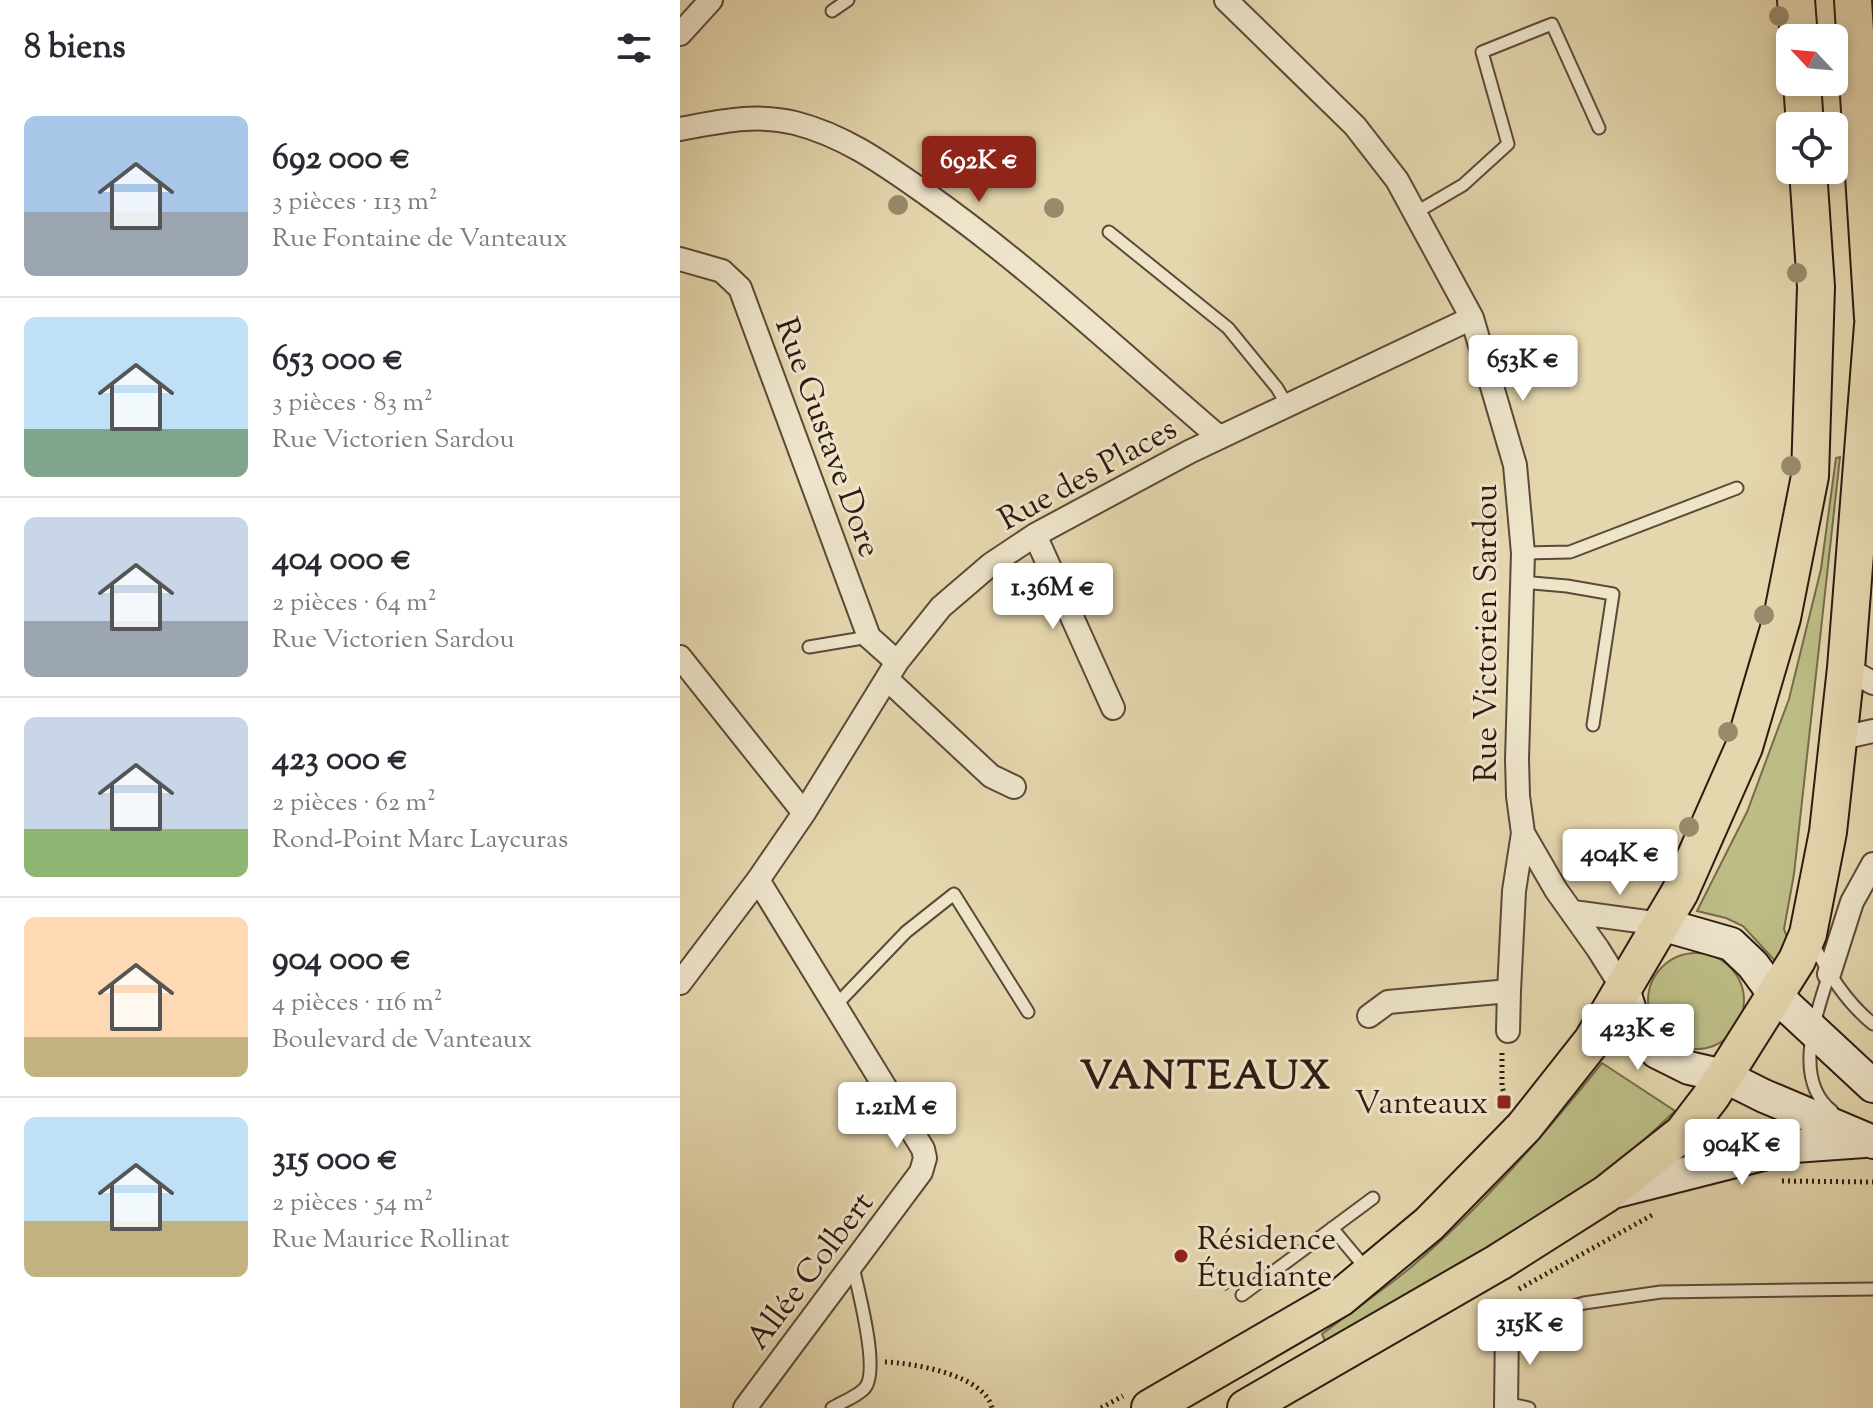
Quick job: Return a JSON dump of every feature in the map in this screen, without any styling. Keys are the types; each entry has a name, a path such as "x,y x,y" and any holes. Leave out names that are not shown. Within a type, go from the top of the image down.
{"main road":[{"path":"1796,0 1798,24"},
{"path":"1853,0 1873,318"},
{"path":"1150,1408 1340,1298 1429,1224 1524,1127 1592,1041 1680,892 1744,747 1782,618 1810,476 1816,287 1809,184"},
{"path":"1246,1408 1427,1305 1606,1194 1683,1133 1724,1076 1797,960 1808,934 1828,832 1837,739 1860,676 1873,325"},
{"path":"1661,924 1731,944 1753,965 1775,995 1873,1086"},
{"path":"1623,989 1636,1029 1657,1052 1689,1068 1724,1076 1871,1141"},
{"path":"1606,1194 1794,1146 1871,1141"}],"street":[{"path":"680,34 711,0"},
{"name":"Rue Victorien Sardou","path":"1226,0 1355,126 1397,180 1472,318 1515,465 1523,553 1517,759 1523,833 1556,890 1623,989"},
{"path":"680,129 748,117 792,122 828,133 863,150 982,234 1219,437"},
{"name":"Rue Gustave Dore","path":"680,259 722,271 740,288 869,637 892,670 991,776 1014,787"},
{"name":"Rue des Places","path":"680,983 804,813 892,670 941,607 990,565 1035,535 1219,437 1472,318"},
{"path":"1035,535 1113,708"},
{"path":"680,657 804,813"},
{"path":"1837,739 1873,731"},
{"path":"1508,1031 1514,891 1523,833"},
{"path":"1829,974 1852,902 1873,864"},
{"name":"Allée Colbert","path":"745,1408 921,1172 925,1158 923,1149 758,880"},
{"path":"1573,912 1661,924"},
{"path":"1369,1016 1388,1002 1509,991"},
{"path":"1507,1326 1514,1406"}],"lane":[{"path":"832,11 848,0"},
{"path":"1415,213 1463,185 1508,144 1482,52 1552,24 1599,128"},
{"path":"1109,232 1228,328 1277,388 1287,405"},
{"path":"1523,553 1570,552 1737,488"},
{"path":"1520,582 1613,594 1593,725"},
{"path":"809,647 869,637"},
{"path":"836,1005 906,932 954,894 1028,1012"},
{"path":"1808,934 1829,974 1873,1024"},
{"path":"1829,974 1813,1029 1809,1078 1820,1102 1871,1141"},
{"path":"1242,1295 1373,1198"},
{"path":"1332,1228 1370,1274"},
{"path":"832,1408 865,1389 871,1379 871,1362 853,1265"},
{"path":"1507,1326 1584,1303 1661,1292 1873,1289"}],"path":[{"path":"1507,1103 1502,1086 1501,1036 1508,1031"},
{"path":"1772,1182 1873,1182"},
{"path":"1510,1295 1657,1212"},
{"path":"871,1362 909,1363 962,1379 984,1393 992,1408"}],"green space":[{"path":"1840,457 1794,874 1784,929 1788,940 1777,963 1743,926 1697,911 1747,812 1789,699 1821,569 1836,458"},
{"path":"1696,953 1714,957 1730,967 1740,983 1744,1001 1740,1019 1730,1035 1714,1045 1696,1049 1678,1045 1662,1035 1652,1019 1648,1001 1652,983 1662,967 1678,957"},
{"path":"1602,1063 1675,1111 1612,1170 1574,1197 1325,1341 1322,1334 1410,1268 1487,1196"}],"place":[{"name":"Vanteaux","path":"1504,1102"},
{"name":"Résidence Étudiante","path":"1181,1256"}],"district":[{"name":"VANTEAUX","path":"1206,1074"}]}
